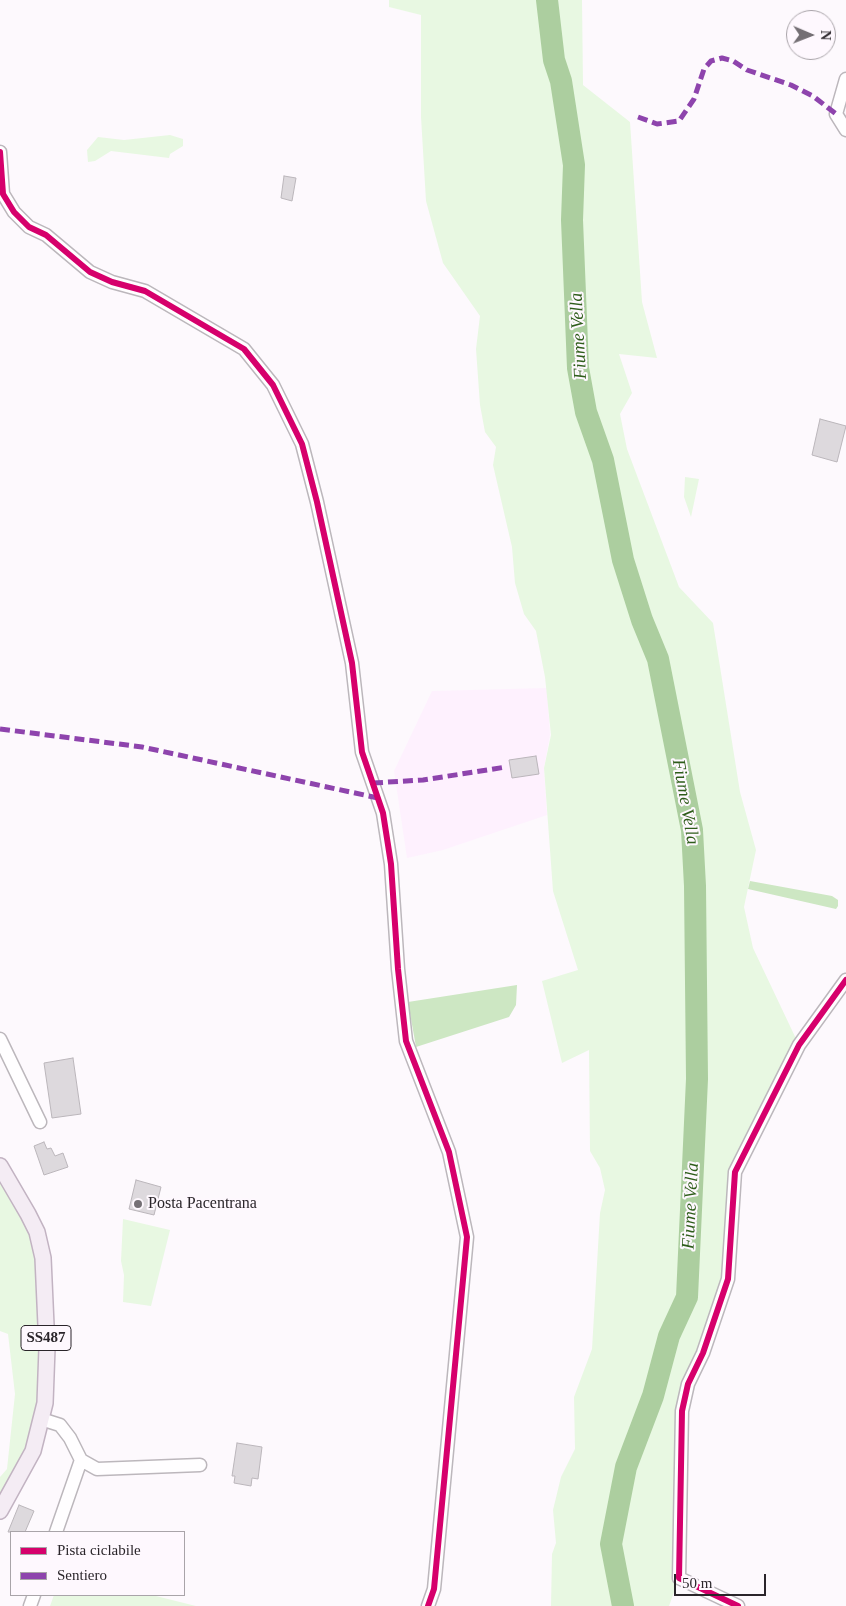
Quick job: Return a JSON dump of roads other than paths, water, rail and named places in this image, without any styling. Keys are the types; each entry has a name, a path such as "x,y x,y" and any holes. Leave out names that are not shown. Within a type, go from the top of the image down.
{"main road":[{"name":"SS487","path":"0,1166 37,1232 43,1258 47,1348 45,1403 33,1451 0,1511"}],"street":[{"path":"846,79 836,114 846,130"},
{"path":"0,152 3,194 14,212 29,227 46,235 90,272 112,282 145,291 244,349 273,385 302,444 352,663 362,752 383,813 391,864 398,969 406,1041 448,1152 467,1237 434,1589 428,1606"},
{"path":"738,1606 679,1578 682,1411 688,1384 703,1353 728,1279 735,1172 799,1045 846,980"},
{"path":"0,1039 40,1122"},
{"path":"41,1419 60,1424 70,1438 81,1460 97,1469 200,1465"},
{"path":"56,1531 81,1460"}],"waterway":[{"name":"Fiume Vella","path":"547,0 554,60 561,81 574,165 572,220 578,368 586,412 603,460 623,560 642,620 658,659 692,830 695,886 697,1079 687,1297 669,1336 653,1396 626,1467 611,1544 623,1606"}],"place":[{"name":"Posta Pacentrana","path":"138,1204"}]}
